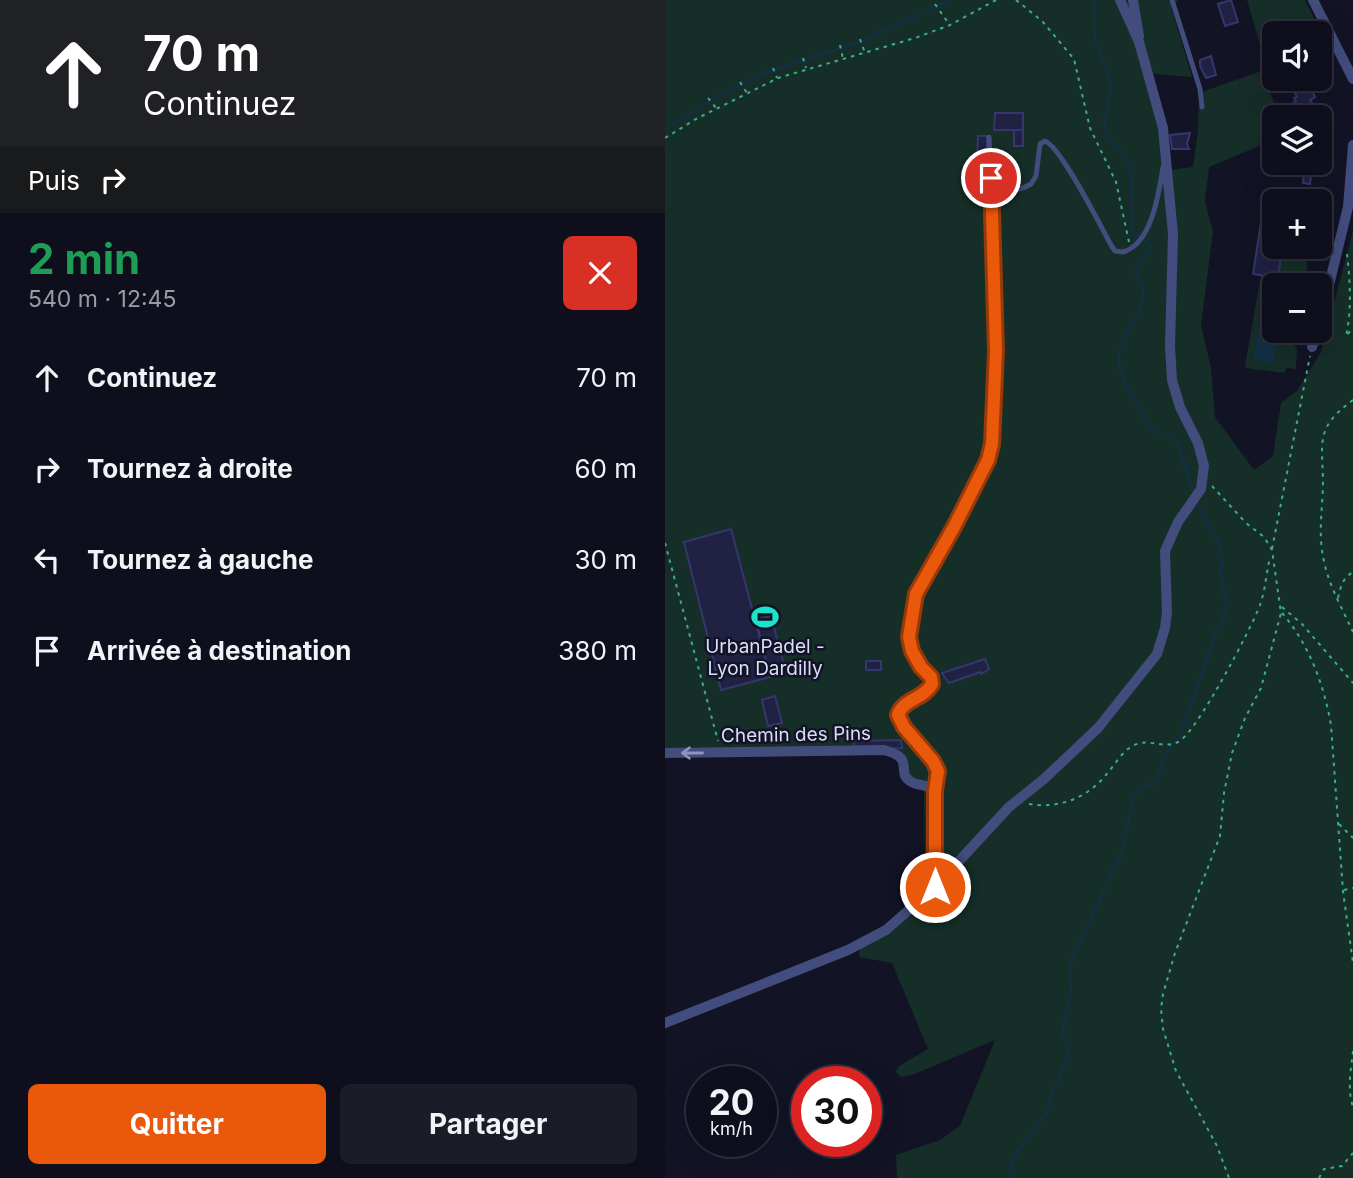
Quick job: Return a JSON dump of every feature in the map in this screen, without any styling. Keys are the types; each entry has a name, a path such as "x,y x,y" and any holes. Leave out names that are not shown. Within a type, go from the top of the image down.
{"street":[{"path":"665,1023 871,939 897,921 935,887 1018,799 1098,728 1157,654 1167,612 1165,551 1178,522 1203,483 1198,443 1177,398 1171,370 1173,234 1163,128 1139,42 1120,0"},
{"path":"1133,0 1138,19 1139,42"},
{"path":"1313,0 1353,79"},
{"path":"1332,273 1348,207 1353,145"},
{"path":"1312,347 1314,343"},
{"name":"Chemin des Pins","path":"665,753 884,750 898,754 904,761 905,777 912,783 930,786 935,791"},
{"path":"935,791 935,887"}],"lane":[{"path":"1172,0 1200,89 1202,107"},
{"path":"935,791 938,771 898,715 903,705 926,693 932,684 931,677 921,667 912,651 909,637 916,594 988,460 992,444 996,351 989,137"},
{"path":"992,185 1000,190 1011,191 1031,184 1037,176 1040,144 1045,141 1050,143 1115,251 1123,252 1131,250 1144,234 1159,191 1165,157"}],"path":[{"path":"665,138 716,109 778,79 866,54 950,25 996,0"},
{"path":"1016,0 1042,21 1074,59 1090,128 1116,182 1131,250"},
{"path":"935,4 950,25"},
{"path":"860,38 866,54"},
{"path":"840,45 844,60"},
{"path":"803,58 806,69"},
{"path":"773,68 778,79"},
{"path":"740,82 748,94"},
{"path":"708,98 716,109"},
{"path":"1346,250 1350,297 1346,336 1353,328"},
{"path":"1229,1178 1217,1146 1176,1071 1163,1029 1162,1002 1175,953 1220,836 1224,793 1232,753 1245,718 1261,688 1281,613 1272,550 1312,347"},
{"path":"1353,400 1337,413 1324,432 1320,453 1323,481 1320,519 1323,557 1353,632"},
{"path":"1203,483 1264,537 1272,550"},
{"path":"665,543 721,752"},
{"path":"1018,799 1028,804 1044,806 1074,799 1098,783 1130,747 1141,742 1167,744 1182,740 1219,685 1253,624 1262,601 1269,562 1273,557"},
{"path":"1338,599 1341,584 1353,572"},
{"path":"1280,605 1302,624 1353,682"},
{"path":"1281,613 1291,624 1317,670 1328,707 1343,891 1353,963"},
{"path":"1338,823 1353,838"},
{"path":"1343,891 1353,888"},
{"path":"1353,1051 1350,1075 1353,1107"},
{"path":"1319,1178 1324,1169 1342,1166 1353,1153"}],"green space":[{"path":"665,0 1179,0 1171,7 1192,77 1145,73 1159,127 1162,171 1193,167 1199,93 1262,71 1262,91 1269,91 1275,105 1262,105 1262,146 1209,167 1205,201 1213,232 1201,325 1211,368 1215,417 1254,470 1273,456 1281,403 1297,391 1321,352 1323,343 1332,343 1332,310 1353,231 1353,1178 897,1178 896,1155 940,1140 960,1126 995,1040 912,1075 901,1077 896,1072 899,1066 928,1049 892,963 859,957 860,944 909,911 925,876 924,785 912,783 898,754 665,753"},
{"path":"1247,0 1305,0 1316,21 1262,21 1262,52"},
{"path":"1281,259 1308,259 1306,273 1279,273"},
{"path":"1261,275 1262,343 1296,343 1297,349 1296,369 1287,368 1284,373 1245,366"}],"water":[{"path":"1259,328 1262,328 1262,343 1276,343 1273,364 1253,360"}],"building":[{"path":"1231,0 1238,22 1225,26 1218,4"},
{"path":"1211,56 1216,75 1206,78 1200,60"},
{"path":"1312,91 1315,97 1310,100 1314,105 1294,105 1294,98 1297,97 1295,93"},
{"path":"995,113 1023,113 1023,130 994,130"},
{"path":"1014,130 1023,130 1023,146 1014,146"},
{"path":"1190,133 1187,144 1189,149 1172,149 1170,135"},
{"path":"978,136 987,136 987,156 977,156"},
{"path":"1304,175 1311,175 1310,184 1303,183"},
{"path":"1262,223 1262,259 1281,259 1279,273 1253,274"},
{"path":"731,529 770,677 721,690 684,542"},
{"path":"771,616 784,665 768,669 756,620"},
{"path":"985,659 989,669 981,674 980,672 949,683 942,673"},
{"path":"866,661 881,661 881,670 866,670"},
{"path":"775,696 782,723 768,726 762,700"},
{"path":"901,740 902,748 854,749 854,741"}],"waterway":[{"path":"665,130 706,103 754,78 865,40 949,0"},
{"path":"1094,0 1095,41 1111,86 1104,124 1109,140 1124,154 1131,171 1131,226 1134,234 1151,244 1135,270 1142,284 1143,299 1122,342 1120,370 1149,426 1177,442 1193,492"},
{"path":"1010,1178 1012,1159 1047,1112 1052,1093 1069,1055 1062,1035 1071,990 1070,964 1122,851 1133,800 1139,788 1156,783 1166,753 1180,736 1227,608 1220,550 1215,535 1196,502"}],"place":[{"name":"UrbanPadel - Lyon Dardilly","path":"765,617"}],"route":[{"path":"935,887 935,791 938,771 898,715 903,705 926,693 932,684 931,677 921,667 912,651 909,637 916,594 988,460 992,444 996,351 991,178"}]}
